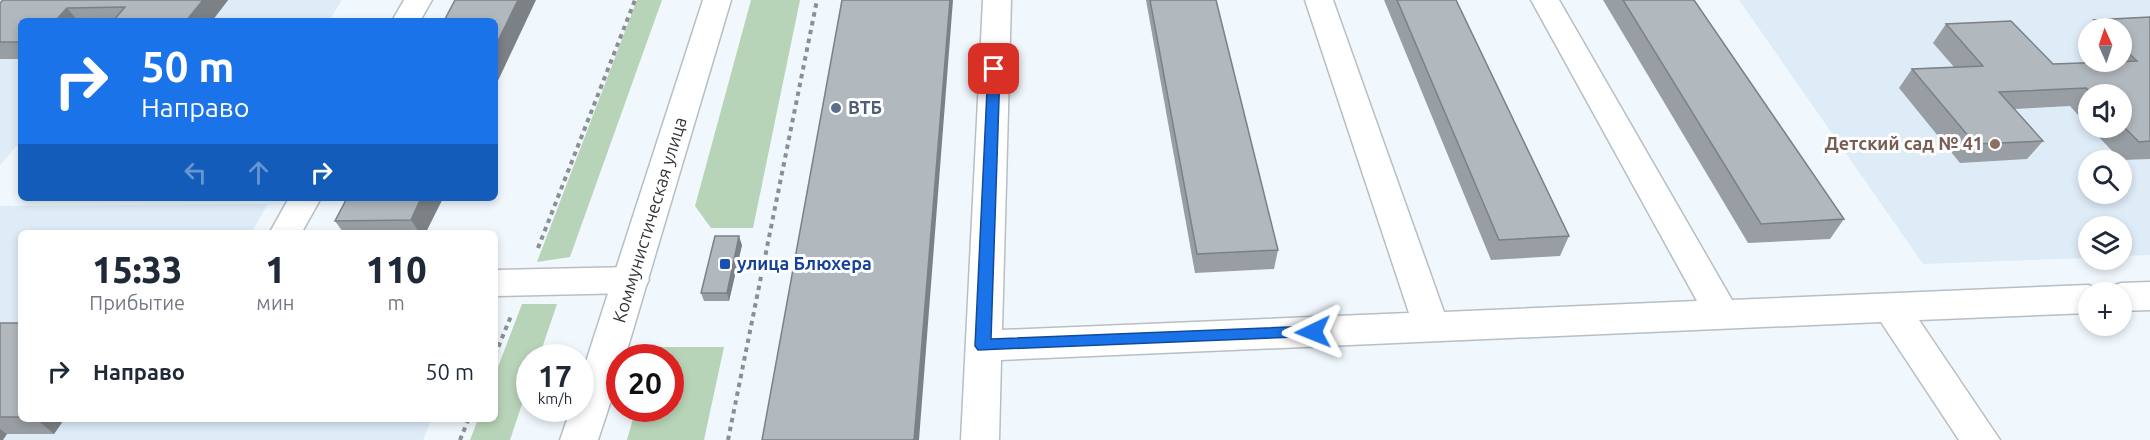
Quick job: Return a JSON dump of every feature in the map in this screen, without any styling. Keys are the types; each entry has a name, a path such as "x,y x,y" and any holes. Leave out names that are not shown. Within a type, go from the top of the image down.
{"main road":[{"path":"408,18 418,0"},
{"name":"Коммунистическая улица","path":"579,440 632,280 717,0"},
{"path":"980,440 997,0"},
{"path":"1319,0 1431,326"},
{"path":"1545,0 1722,314"},
{"path":"287,230 303,201"},
{"path":"510,283 632,280"},
{"path":"2132,297 2150,296"},
{"path":"983,346 2078,299"},
{"path":"1890,307 1981,440"}],"path":[{"path":"498,341 510,283 635,0"},
{"path":"728,440 817,0"},
{"path":"460,440 467,422"}],"shaded area":[{"path":"0,0 342,0 331,18 18,18 18,144 0,165"},
{"name":"Детский сад № 41","path":"1739,0 2150,0 2150,255 2132,256 2132,216 2078,216 2078,258 1923,264"},
{"path":"268,204 253,230 18,230 18,422 431,422 423,440 0,440 0,206"}],"green space":[{"path":"637,0 662,0 570,257 537,262"},
{"path":"751,0 800,0 753,228 711,228 695,206"},
{"path":"522,304 557,304 543,344 516,344 516,422 510,440 470,440 477,422 498,422 498,367"},
{"path":"684,347 724,347 704,440 627,440 632,422 684,422"}],"building":[{"path":"3,0 203,0 188,18 116,18 125,7 67,8 58,18 18,18 18,42 0,42 0,3"},
{"path":"455,0 518,0 498,41 498,18 446,18"},
{"path":"842,0 950,0 914,440 762,440"},
{"path":"1150,0 1216,0 1278,250 1197,254"},
{"path":"1397,0 1456,0 1569,236 1499,240"},
{"path":"1623,0 1694,0 1844,219 1761,224"},
{"path":"2150,17 2150,141 2139,142 2132,135 2132,84 2078,84 2078,88 1999,92 2043,141 1975,144 1912,69 1983,66 1946,24 2011,21 2053,64 2078,63 2078,72 2132,72 2132,61 2137,61 2132,56 2131,18"},
{"path":"345,201 420,201 411,220 335,221"},
{"path":"715,236 739,236 727,293 701,293"},
{"path":"0,323 18,323 18,417 0,417"}],"place":[{"name":"ВТБ","path":"836,108"},
{"name":"Детский сад № 41","path":"1995,144"},
{"name":"улица Блюхера","path":"725,264"}],"route":[{"path":"994,69 983,346 1313,332"}]}
